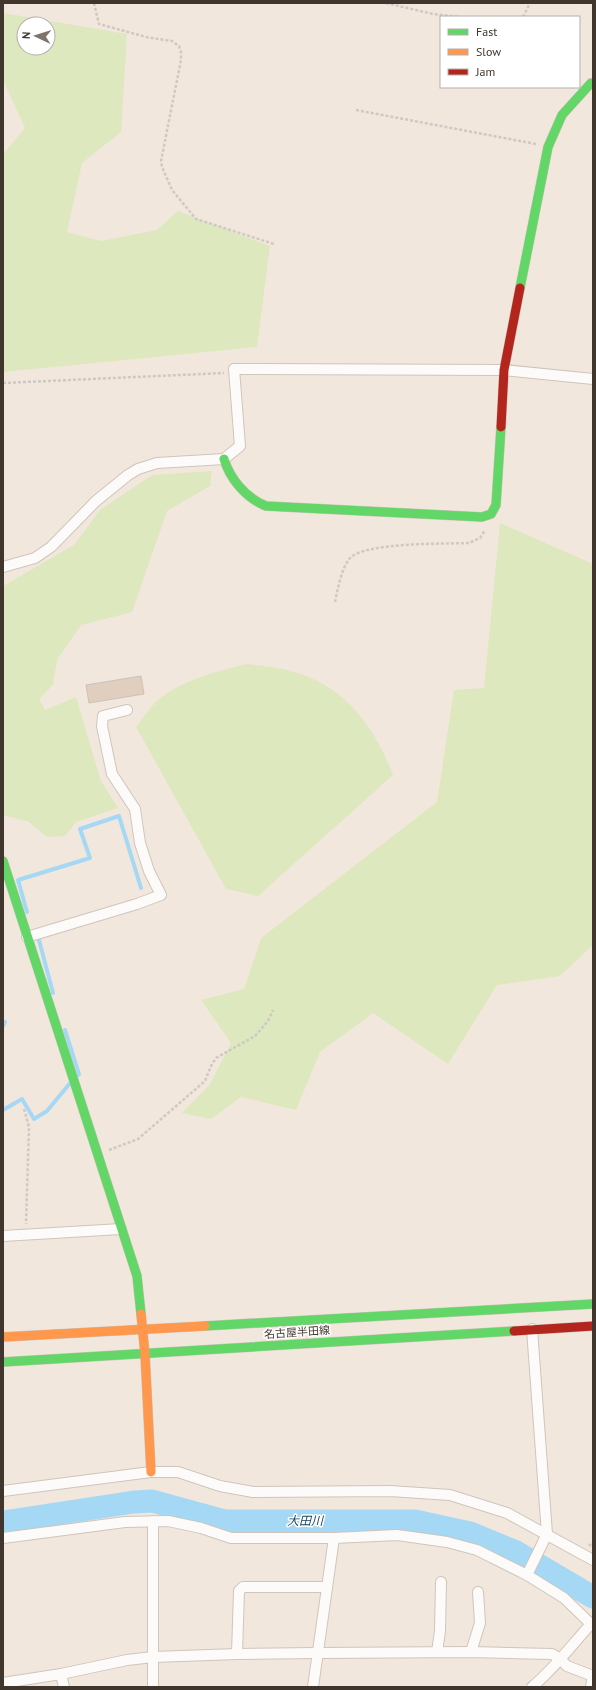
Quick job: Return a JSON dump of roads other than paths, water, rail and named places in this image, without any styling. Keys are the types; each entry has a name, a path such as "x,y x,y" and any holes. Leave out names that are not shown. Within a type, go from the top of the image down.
{"street":[{"path":"224,459 226,468 252,500 266,506 461,518 486,517 494,511 496,505 504,370 548,147 562,115 591,83 593,84"},
{"path":"3,567 35,558 51,547 96,501 128,475 142,467 156,463 224,459 240,446 234,369 504,370 593,379"},
{"path":"27,936 138,904 162,895 149,871 140,843 135,810 112,774 102,726 103,716 127,710"},
{"path":"3,863 137,1276 145,1354 151,1472"},
{"path":"3,1236 121,1229"},
{"name":"名古屋半田線","path":"3,1336 593,1304"},
{"name":"名古屋半田線","path":"3,1362 593,1326"},
{"path":"527,1575 547,1534 532,1329"},
{"path":"3,1491 151,1472 178,1472 220,1486 253,1492 390,1491 450,1495 507,1512 593,1560"},
{"path":"153,1521 153,1687"},
{"path":"3,1538 125,1522 168,1521 201,1528 232,1538 334,1538 397,1535 447,1542 477,1550 527,1575 564,1598 592,1626 559,1658 550,1672 532,1687"},
{"path":"313,1687 334,1538"},
{"path":"437,1652 440,1631 441,1582"},
{"path":"237,1654 239,1591 243,1588 327,1587"},
{"path":"471,1652 480,1623 478,1592"},
{"path":"3,1683 61,1674 127,1660 153,1657 237,1654 471,1652 552,1654 559,1658 567,1666 593,1676 591,1687"},
{"path":"61,1674 64,1687"}],"waterway":[{"path":"27,912 18,880 90,858 80,829 119,816 141,888"},
{"path":"39,940 53,993"},
{"path":"3,1026 5,1022"},
{"path":"65,1030 79,1074 76,1077"},
{"path":"3,1110 22,1099 34,1119 47,1111 71,1082"},
{"name":"大田川","path":"3,1522 134,1502 152,1501 225,1521 415,1521 470,1533 516,1552 593,1597"}]}
